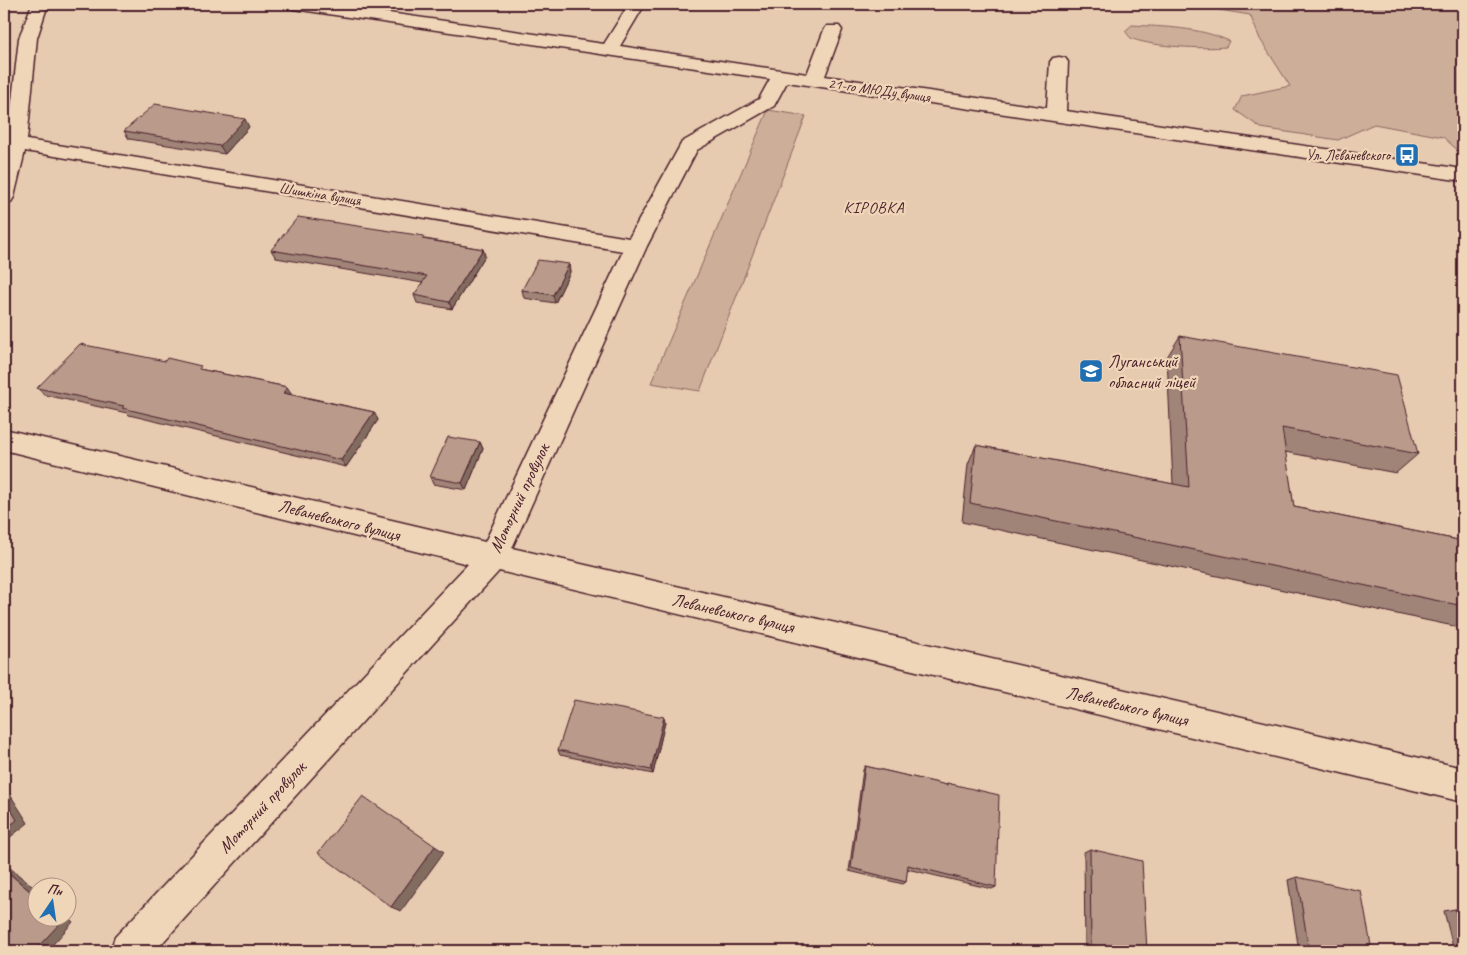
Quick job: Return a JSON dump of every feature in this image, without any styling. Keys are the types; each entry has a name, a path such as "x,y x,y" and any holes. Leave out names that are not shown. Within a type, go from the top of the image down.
{"street":[{"path":"4,197 10,143 28,38 40,4"},
{"name":"21-го МЮДу вулиця","path":"294,4 1463,175"},
{"path":"609,50 637,4"},
{"path":"814,80 833,30"},
{"path":"1056,115 1059,62"},
{"name":"Моторний провулок","path":"129,951 493,557 636,246 689,146 767,102 781,75"},
{"name":"Шишкіна вулиця","path":"10,143 636,246"},
{"name":"Леваневського вулиця","path":"4,439 493,557 1463,785"}],"shaded area":[{"path":"1183,4 1463,4 1463,155 1443,137 1374,124 1338,140 1261,128 1235,110 1242,96 1290,86 1260,39 1250,15"},
{"path":"1132,25 1194,30 1229,41 1226,47 1217,48 1153,44 1130,38 1125,31"},
{"path":"768,110 806,116 700,391 651,383"}],"building":[{"path":"155,104 245,119 220,146 124,131"},
{"path":"298,217 424,236 422,239 483,249 449,302 414,295 427,276 271,250"},
{"path":"538,260 569,264 553,295 522,290"},
{"path":"1180,336 1397,375 1418,454 1282,428 1294,507 1463,541 1463,606 970,503 976,445 1189,487"},
{"path":"80,344 165,361 167,358 201,366 199,369 287,387 283,393 374,412 341,460 122,408 124,406 37,388"},
{"path":"448,437 480,442 462,483 430,477"},
{"path":"574,700 664,717 651,770 558,750"},
{"path":"865,766 999,795 996,887 908,865 906,882 851,868"},
{"path":"363,796 435,846 391,907 318,853"},
{"path":"4,798 17,820 4,830"},
{"path":"1090,849 1142,861 1147,951 1100,951 1091,949"},
{"path":"4,869 28,889 28,928 56,928 34,951 4,951"},
{"path":"1297,877 1361,891 1372,951 1309,951"},
{"path":"1455,909 1463,911 1463,940"}],"place":[{"name":"Ул. Леваневского","path":"1407,155"},
{"name":"Луганський обласний ліцей","path":"1091,371"}],"district":[{"name":"КІРОВКА","path":"874,207"}]}
